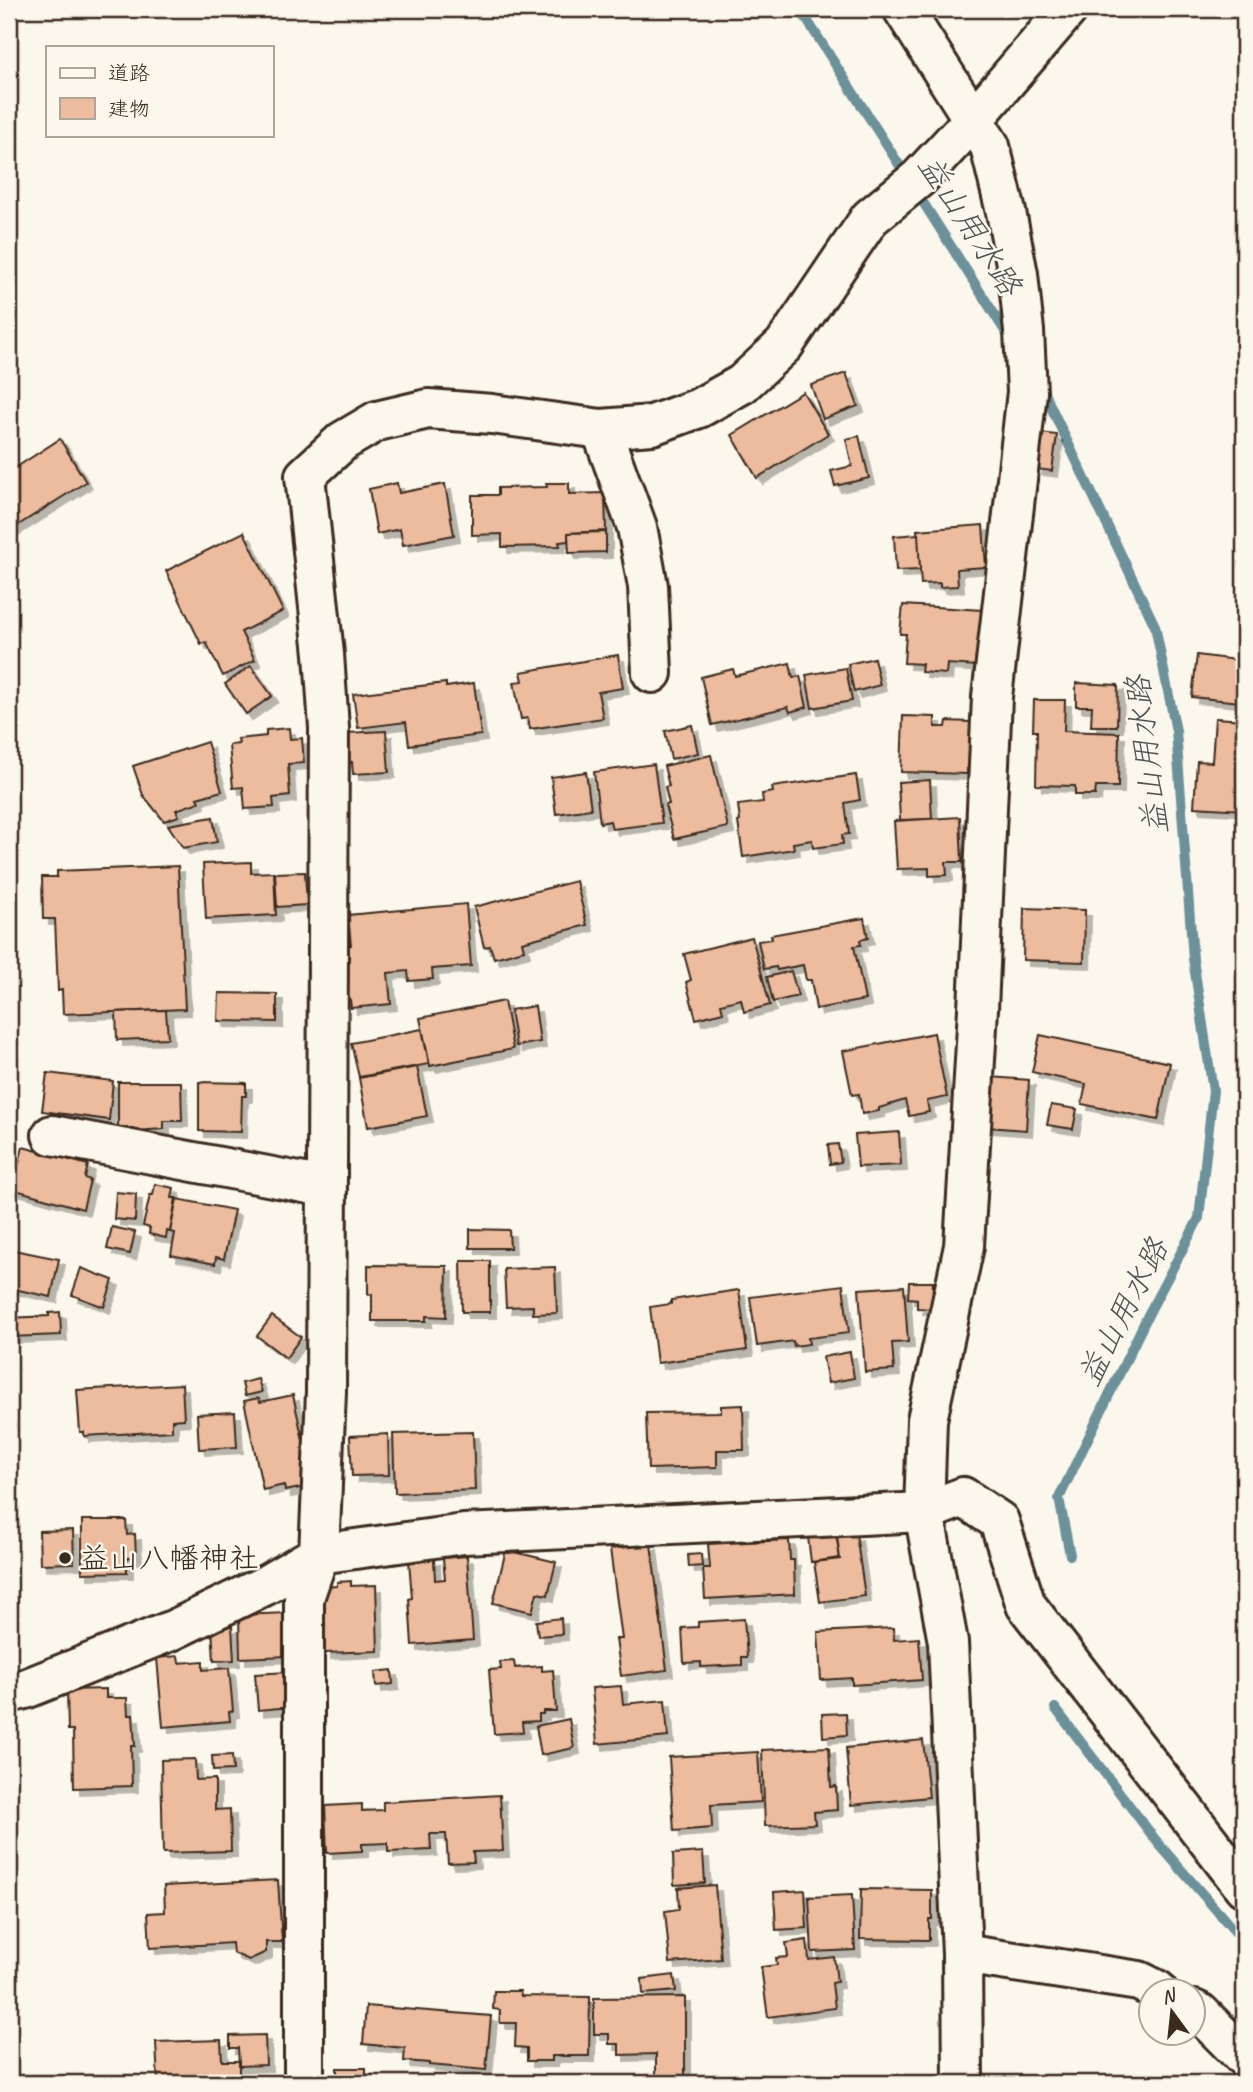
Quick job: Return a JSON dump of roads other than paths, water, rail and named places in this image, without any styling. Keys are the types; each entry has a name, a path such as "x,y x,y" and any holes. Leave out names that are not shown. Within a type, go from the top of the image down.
{"street":[{"path":"904,9 990,146 1018,274 1027,392 992,697 964,1246 927,1420 924,1512 948,1642 962,1954 963,2083"},
{"path":"304,2083 304,1598 318,1554 326,1392 329,728 305,476 343,441 377,421 428,408 601,429 652,425 699,408 742,383 784,345 870,218 909,186 973,121 1068,9"},
{"path":"601,429 637,527 648,586 652,673"},
{"path":"52,1135 326,1187"},
{"path":"9,1693 173,1630 264,1586 318,1554 464,1534 924,1512 963,1497 999,1521 1026,1605 1244,1887"},
{"path":"962,1954 1138,1981"},
{"path":"1208,2021 1244,2056"}],"waterway":[{"name":"益山用水路","path":"800,9 1012,342"},
{"name":"益山用水路","path":"1040,384 1155,626 1176,731 1193,959 1213,1091 1199,1218 1149,1313 1059,1498 1070,1555"},
{"name":"益山用水路","path":"1055,1708 1158,1843 1244,1942"}],"place":[{"name":"益山八幡神社","path":"65,1558"}]}
